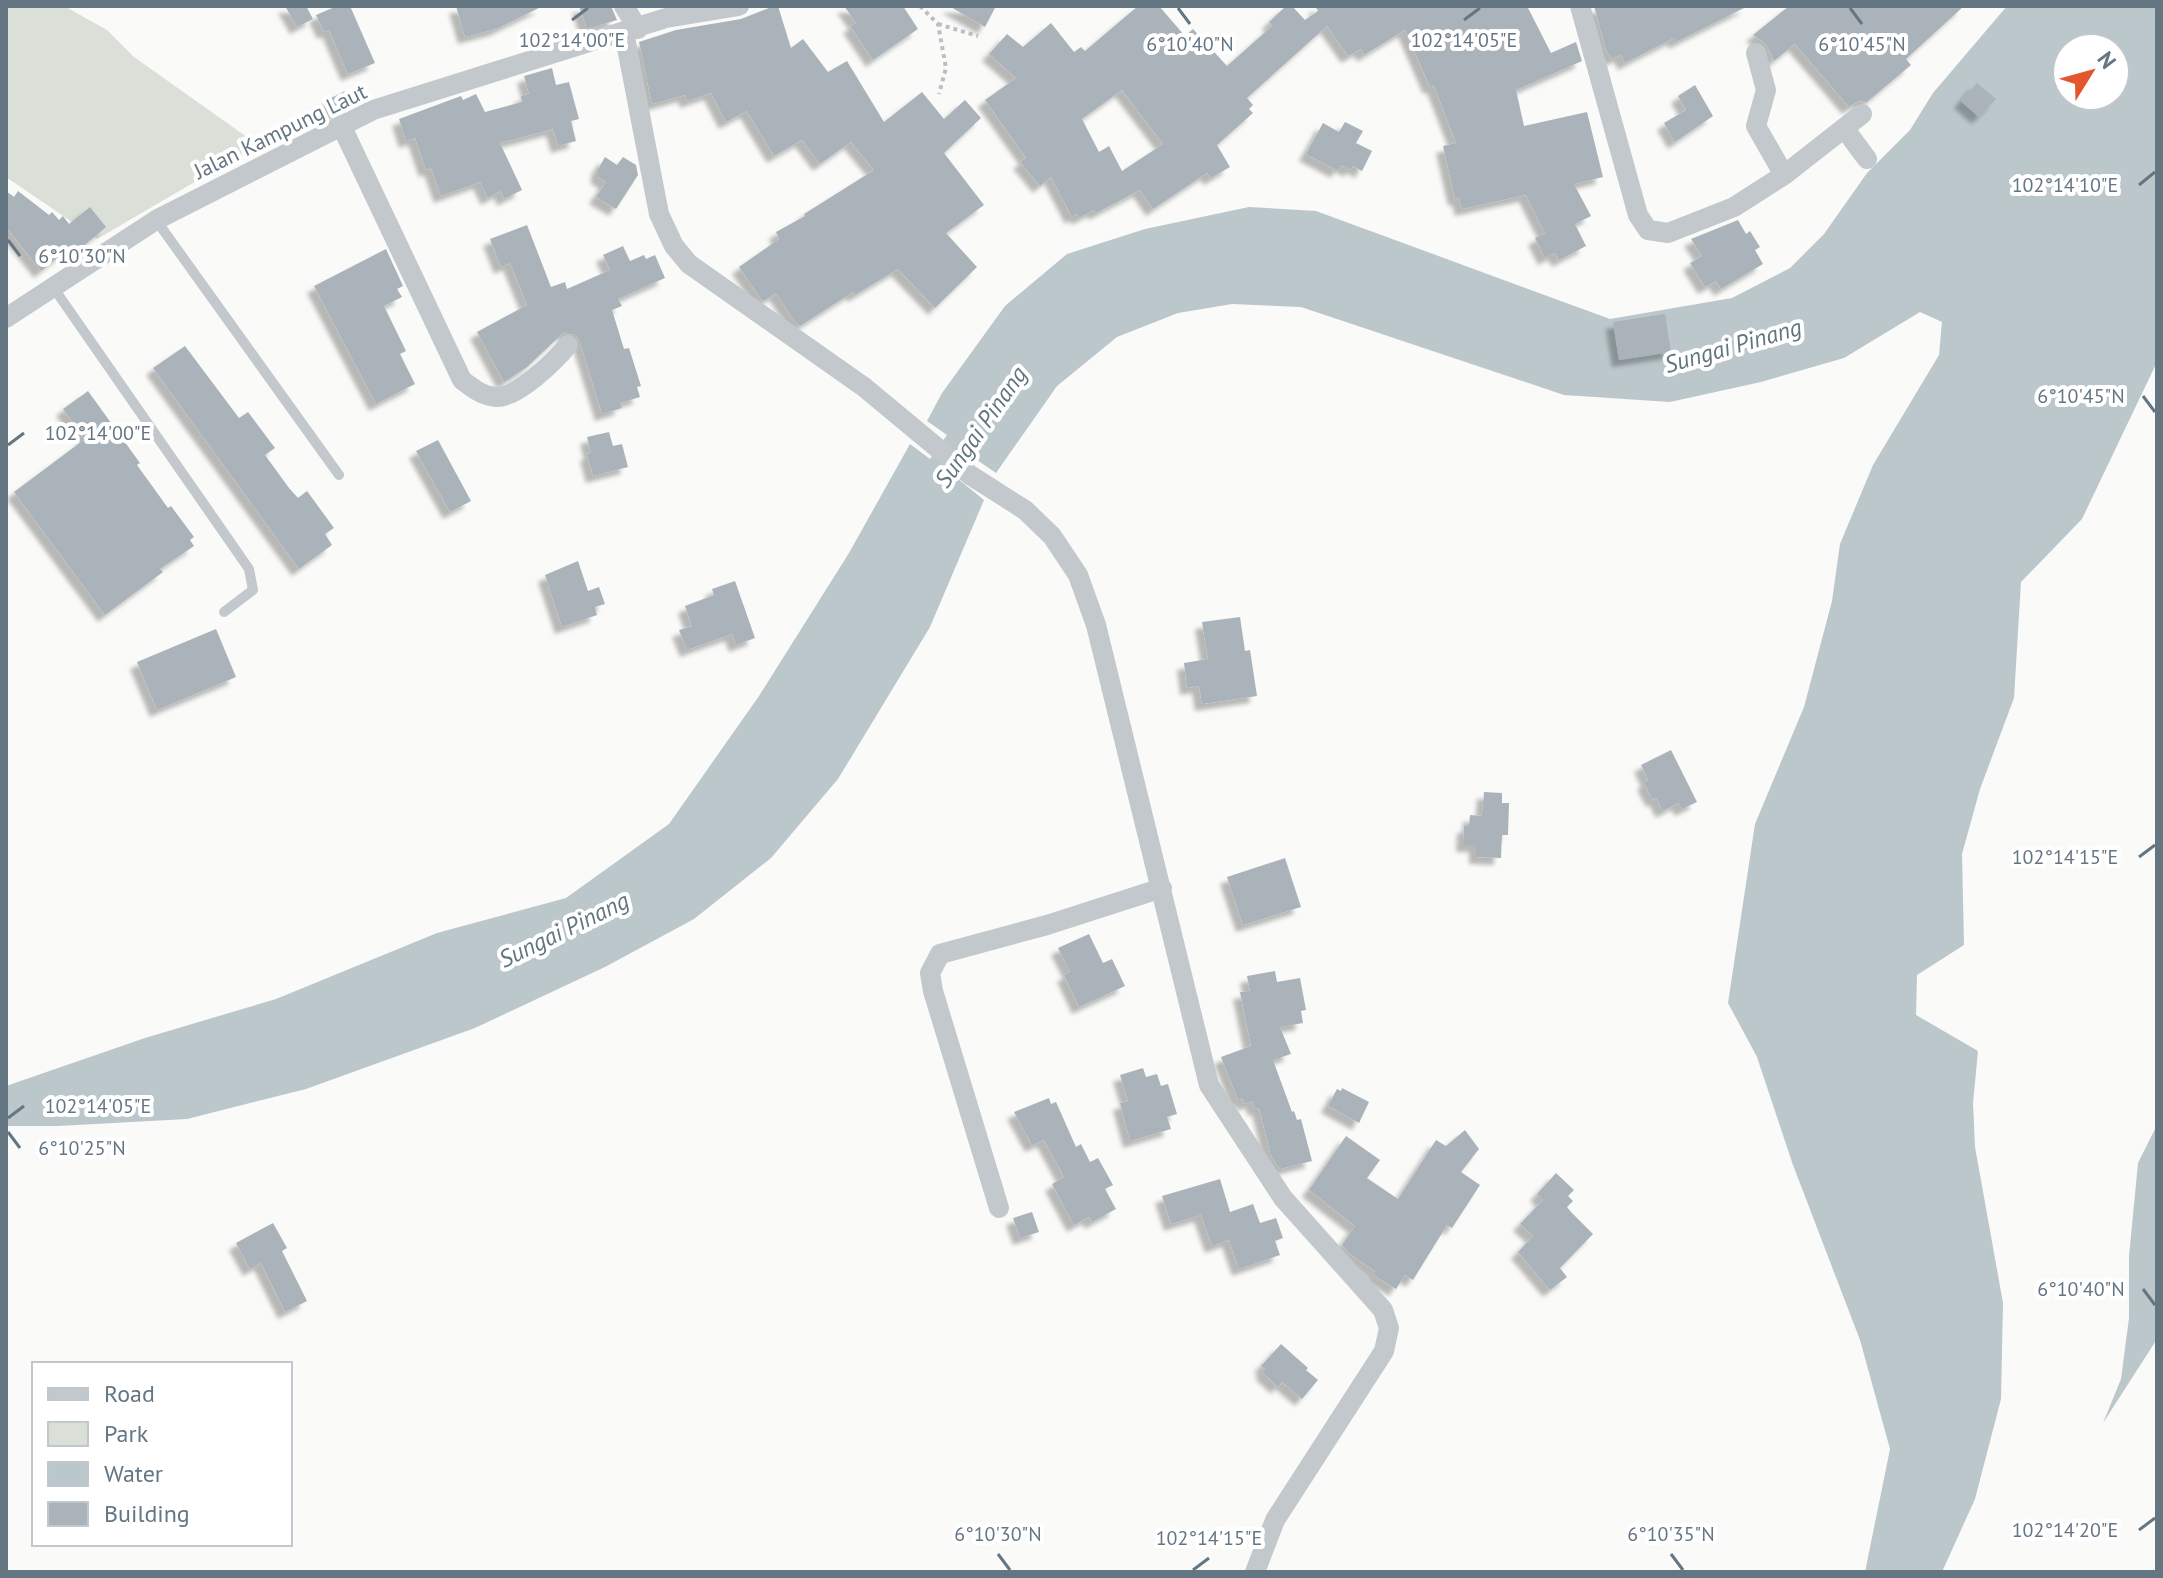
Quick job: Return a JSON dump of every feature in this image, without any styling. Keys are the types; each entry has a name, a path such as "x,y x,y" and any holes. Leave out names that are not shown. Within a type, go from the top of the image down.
{"street":[{"path":"624,6 631,30 659,214 674,246 689,264 864,387 970,475 1025,510 1052,536 1078,575 1096,625 1209,1085 1283,1198 1383,1310 1389,1328 1384,1351 1275,1520 1255,1572"},
{"name":"Jalan Kampung Laut","path":"6,318 156,220 373,110 631,30 669,12 739,6"},
{"path":"1580,6 1638,215 1648,230 1668,233 1734,207 1784,175 1862,114"},
{"path":"1756,53 1766,90 1756,126 1784,175"},
{"path":"341,125 462,380 481,394 500,398 551,366 568,345"},
{"path":"1844,128 1867,159"},
{"path":"999,1208 930,973 940,954 1047,925 1162,888"}],"lane":[{"path":"156,220 339,475"},
{"path":"52,286 249,569 253,590 224,612"}],"path":[{"path":"920,6 938,24 978,36"},
{"path":"938,24 946,68 939,94"}],"green space":[{"path":"6,6 64,6 107,30 134,57 258,145 97,239 6,177"}],"water":[{"name":"Sungai Pinang","path":"2007,6 2157,6 2157,362 2082,519 2021,582 2014,698 1980,789 1962,854 1964,945 1917,975 1916,1015 1978,1051 1973,1103 1975,1147 2003,1303 2001,1399 1975,1499 1942,1572 1865,1572 1890,1449 1860,1340 1793,1165 1757,1057 1728,1003 1755,824 1804,707 1832,601 1840,544 1873,465 1939,355 1942,322 1920,312 1844,358 1761,382 1670,402 1564,395 1301,307 1232,304 1178,313 1117,337 1057,386 996,473 961,449 947,470 984,500 930,627 838,779 771,858 694,919 605,967 475,1028 306,1089 187,1119 6,1126 6,1086 145,1038 276,999 437,933 566,898 669,824 759,696 849,553 910,444 930,459 947,435 927,421 942,393 1005,306 1067,254 1145,229 1249,207 1316,211 1610,319 1732,298 1790,268 1824,234 1867,173 1910,130 1933,93"},
{"path":"2157,1125 2157,1339 2103,1423 2121,1379 2129,1318 2129,1256 2138,1163"}],"building":[{"path":"285,6 306,6 313,19 297,27"},
{"path":"337,6 350,6 375,63 348,74 329,30 324,32 316,15"},
{"path":"456,6 543,6 496,29 465,37"},
{"path":"579,6 611,6 617,20 587,29"},
{"path":"778,6 791,48 803,39 828,72 847,61 884,122 922,92 944,119 965,100 981,118 944,153 984,205 946,233 977,267 935,308 898,269 855,295 853,292 800,326 776,293 764,301 761,299 739,267 779,239 776,232 874,170 851,142 820,164 802,140 774,156 747,111 726,122 711,93 687,101 685,95 652,104 639,42 676,30 741,19"},
{"path":"844,6 903,6 918,29 873,60 850,26 856,23"},
{"path":"949,6 996,6 985,27"},
{"path":"1138,6 1159,6 1185,36 1193,29 1227,66 1272,26 1269,22 1286,6 1292,6 1305,20 1318,11 1315,6 1527,6 1551,53 1576,42 1582,61 1516,90 1524,126 1587,112 1603,177 1574,184 1591,216 1575,224 1586,246 1559,260 1555,253 1545,258 1535,238 1545,233 1526,195 1462,209 1459,198 1455,199 1443,146 1456,143 1434,86 1430,87 1405,30 1364,55 1361,49 1348,56 1327,26 1247,98 1253,105 1249,109 1253,113 1217,145 1230,167 1211,178 1207,173 1153,209 1140,190 1096,213 1094,210 1079,218 1077,214 1072,217 1051,177 1040,186 1020,162 1026,158 985,100 1016,78 989,54 1007,34 1023,47 1051,23 1074,52 1081,47 1085,51","holes":["1122,90 1163,144 1122,171 1109,146 1099,152 1082,119"]},
{"path":"1594,6 1748,6 1625,63 1621,55 1612,59 1606,50"},
{"path":"1789,6 1964,6 1906,59 1911,65 1867,102 1859,101 1849,107 1795,44 1774,61 1766,44 1753,35"},
{"path":"552,68 556,85 569,82 579,119 571,121 576,141 558,146 553,129 500,143 522,190 504,199 501,191 488,198 480,182 441,196 431,168 426,170 415,138 406,141 399,119 461,96 463,100 476,94 485,112 522,102 521,96 529,94 524,76"},
{"path":"1977,83 1996,99 1979,117 1961,101"},
{"path":"1695,85 1713,116 1675,142 1664,123 1686,110 1678,96"},
{"path":"345,91 352,106 334,114 327,100"},
{"path":"1345,122 1363,131 1356,143 1372,151 1362,171 1341,165 1338,171 1306,154 1323,123 1339,132"},
{"path":"605,157 617,165 623,157 636,165 638,175 616,209 596,197 606,182 598,177 598,169"},
{"path":"6,191 14,197 18,191 49,215 52,212 59,220 63,216 69,224 90,207 106,227 79,250 74,244 41,271 6,227"},
{"path":"1738,220 1746,234 1750,231 1760,247 1755,250 1763,264 1721,289 1716,281 1705,287 1690,263 1702,256 1691,239"},
{"path":"527,225 551,287 565,282 567,289 610,270 603,255 623,246 630,261 644,255 646,259 655,255 665,278 618,299 622,306 612,310 624,349 629,348 641,386 637,387 640,397 620,403 622,408 602,414 576,335 563,333 527,367 504,382 477,332 527,305 510,263 501,267 490,239"},
{"path":"386,249 403,286 397,289 402,297 384,306 406,351 400,354 415,384 376,404 314,286"},
{"path":"1665,314 1671,352 1619,360 1613,322"},
{"path":"185,346 239,418 248,412 275,448 265,455 289,488 298,498 307,491 334,528 325,534 332,545 299,569 153,368"},
{"path":"88,391 168,508 171,506 194,537 190,540 194,546 160,569 163,572 105,615 14,492 85,439 63,409"},
{"path":"609,432 613,446 622,444 628,467 593,476 587,454 591,453 587,437"},
{"path":"438,440 471,501 450,512 416,451"},
{"path":"578,561 588,591 599,587 605,604 595,607 597,615 562,627 545,575"},
{"path":"735,581 755,638 736,645 732,634 687,650 679,630 692,626 685,606 714,595 712,589"},
{"path":"1240,617 1245,651 1250,650 1257,696 1202,704 1199,686 1187,688 1184,663 1208,659 1202,622"},
{"path":"216,629 236,677 157,710 137,662"},
{"path":"1671,750 1697,802 1682,809 1678,803 1663,811 1644,783 1648,780 1641,765"},
{"path":"1484,792 1502,793 1502,803 1509,803 1508,835 1502,835 1501,858 1476,857 1476,845 1463,845 1464,826 1469,826 1470,815 1482,816"},
{"path":"1285,858 1301,907 1243,925 1227,877"},
{"path":"1089,934 1103,963 1112,959 1125,986 1079,1007 1064,975 1070,972 1058,948"},
{"path":"1275,971 1277,982 1300,978 1306,1010 1301,1011 1303,1023 1280,1027 1291,1054 1273,1060 1292,1112 1297,1120 1301,1119 1312,1161 1280,1169 1271,1156 1259,1108 1255,1109 1252,1101 1244,1104 1243,1099 1238,1100 1221,1057 1251,1046 1240,992 1250,991 1247,976"},
{"path":"1143,1068 1146,1077 1157,1074 1161,1086 1168,1084 1177,1114 1167,1117 1171,1129 1130,1141 1120,1103 1128,1101 1120,1075"},
{"path":"1342,1088 1369,1102 1359,1123 1328,1106 1337,1089 1341,1091"},
{"path":"1049,1098 1051,1104 1056,1102 1076,1147 1081,1144 1090,1162 1098,1158 1113,1185 1105,1189 1116,1209 1092,1222 1089,1217 1074,1225 1052,1184 1064,1177 1044,1140 1032,1145 1014,1112"},
{"path":"1465,1130 1479,1149 1461,1172 1480,1185 1452,1228 1447,1225 1413,1280 1405,1275 1396,1289 1373,1275 1375,1271 1342,1245 1355,1226 1309,1190 1346,1136 1380,1160 1367,1178 1398,1199 1436,1140 1446,1146"},
{"path":"1556,1173 1574,1190 1568,1196 1573,1201 1567,1207 1593,1234 1560,1268 1567,1277 1550,1290 1518,1252 1533,1236 1520,1224 1543,1200 1537,1194"},
{"path":"1220,1179 1230,1212 1253,1204 1260,1223 1276,1218 1283,1238 1275,1241 1280,1255 1239,1269 1229,1240 1212,1246 1201,1215 1171,1224 1162,1196"},
{"path":"1032,1212 1039,1232 1020,1238 1013,1218"},
{"path":"273,1223 287,1248 282,1251 307,1301 285,1312 261,1263 250,1269 236,1243"},
{"path":"1281,1344 1318,1380 1302,1399 1282,1382 1278,1387 1262,1372 1265,1369 1261,1366"}]}
